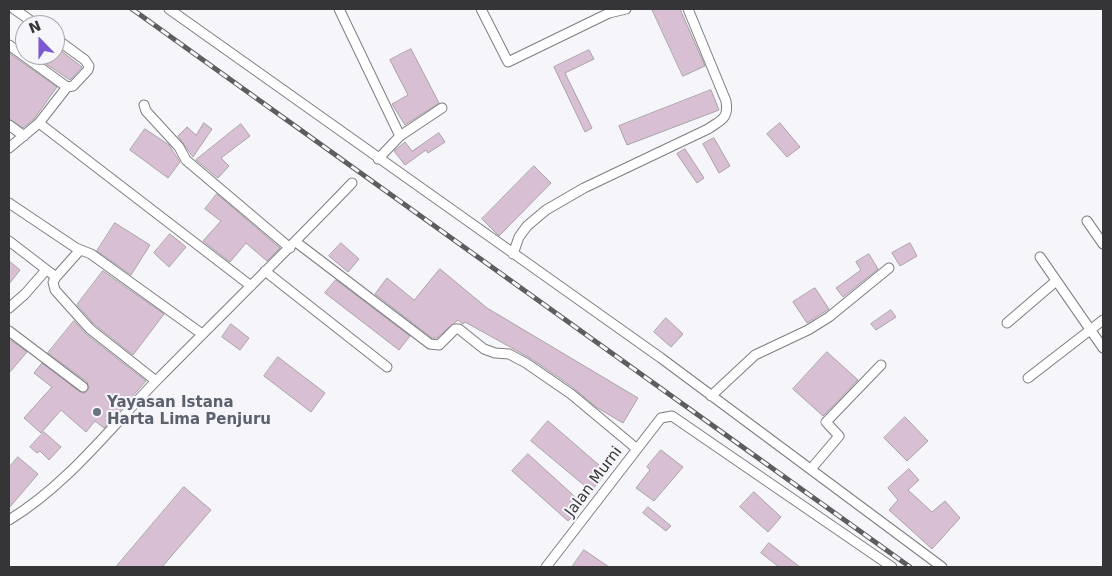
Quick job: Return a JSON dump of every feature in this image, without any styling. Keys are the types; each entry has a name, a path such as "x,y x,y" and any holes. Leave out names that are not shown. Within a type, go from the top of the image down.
{"street":[{"path":"170,9 378,159 661,358 942,567"},
{"path":"339,9 400,136"},
{"path":"481,9 508,62 610,13 626,9"},
{"path":"513,254 519,237 526,226 546,210 584,188 708,129 728,112 726,101 688,9"},
{"path":"9,45 67,87"},
{"path":"9,148 39,123 67,87 73,86 89,66 85,60 65,45"},
{"path":"144,105 146,111 176,143 186,160 293,245 430,344 439,345 455,329 460,329 484,349 517,357 571,394 637,449"},
{"path":"378,159 400,136 442,108"},
{"path":"39,123 251,286"},
{"path":"9,124 24,136"},
{"path":"9,520 39,499 88,454 156,381 293,245 352,183"},
{"path":"9,203 80,250 91,254 202,334"},
{"path":"1087,221 1103,244"},
{"path":"9,241 56,277"},
{"path":"80,250 56,277 53,282 55,290 77,317 156,381"},
{"path":"1040,257 1103,348"},
{"path":"711,396 750,358 808,330 829,316 889,268"},
{"path":"9,308 25,294 46,270"},
{"path":"265,271 387,367"},
{"path":"1007,323 1056,281"},
{"path":"1028,378 1103,320"},
{"path":"9,331 83,387"},
{"path":"811,470 839,436 826,422 881,365"},
{"name":"Jalan Murni","path":"546,567 661,418 676,416 892,567"}],"building":[{"path":"652,9 680,9 705,66 683,76"},
{"path":"411,49 439,103 405,125 392,104 408,95 390,60"},
{"path":"589,50 594,59 565,73 592,128 585,132 554,67"},
{"path":"9,53 15,57 15,65 26,65 57,87 34,119 23,128 9,119"},
{"path":"65,54 82,67 70,80 48,65 65,65"},
{"path":"711,90 719,110 627,145 619,126"},
{"path":"204,123 212,129 193,157 178,136 187,127 196,135"},
{"path":"780,123 800,147 787,157 767,134"},
{"path":"241,124 250,136 221,158 229,166 218,178 196,160"},
{"path":"145,129 169,145 180,162 168,178 130,150"},
{"path":"439,133 445,142 428,153 426,150 405,165 394,151 405,142 412,151"},
{"path":"714,138 730,166 719,173 703,144"},
{"path":"685,149 704,178 697,183 677,154"},
{"path":"534,166 551,183 499,236 482,219"},
{"path":"217,194 280,248 267,261 246,243 230,262 203,241 221,221 205,209"},
{"path":"115,223 150,245 131,275 97,251"},
{"path":"170,234 186,247 169,267 154,253"},
{"path":"341,243 359,259 348,272 329,256"},
{"path":"910,243 917,256 900,266 892,253"},
{"path":"869,254 878,269 843,297 836,288 861,270 856,262"},
{"path":"9,261 20,270 9,284"},
{"path":"440,269 487,308 638,398 623,423 596,407 571,386 530,358 465,322 463,324 458,320 437,338 432,338 375,294 387,278 414,300"},
{"path":"103,271 164,314 133,355 94,324 77,305"},
{"path":"336,280 410,336 399,350 325,293"},
{"path":"815,288 829,309 807,323 793,302"},
{"path":"891,310 896,317 876,330 871,324"},
{"path":"666,318 683,334 671,347 654,332"},
{"path":"74,321 86,334 146,381 104,428 95,421 86,432 61,410 41,433 24,418 52,387 34,373 42,363 80,392 85,393 89,388 87,382 48,353"},
{"path":"231,324 249,338 240,350 222,337"},
{"path":"9,339 27,352 9,373"},
{"path":"827,352 858,380 823,416 793,389"},
{"path":"278,357 325,393 311,412 264,376"},
{"path":"905,417 928,441 907,461 884,438"},
{"path":"548,421 607,472 591,491 531,441"},
{"path":"44,432 61,447 49,460 40,451 37,453 30,447"},
{"path":"661,450 683,467 654,501 636,488 650,470 647,467"},
{"path":"528,454 584,505 568,521 512,471"},
{"path":"18,457 38,474 9,508 9,468"},
{"path":"909,469 919,480 908,490 932,512 945,501 960,518 932,549 889,510 898,500 888,488"},
{"path":"184,487 211,510 162,567 116,567"},
{"path":"754,492 781,517 768,532 740,507"},
{"path":"648,507 671,526 666,531 643,513"},
{"path":"769,543 800,567 779,567 761,553"},
{"path":"584,550 609,567 572,567"}],"railway":[{"path":"132,9 910,567"}],"place":[{"name":"Yayasan Istana Harta Lima Penjuru","path":"97,412"}]}
